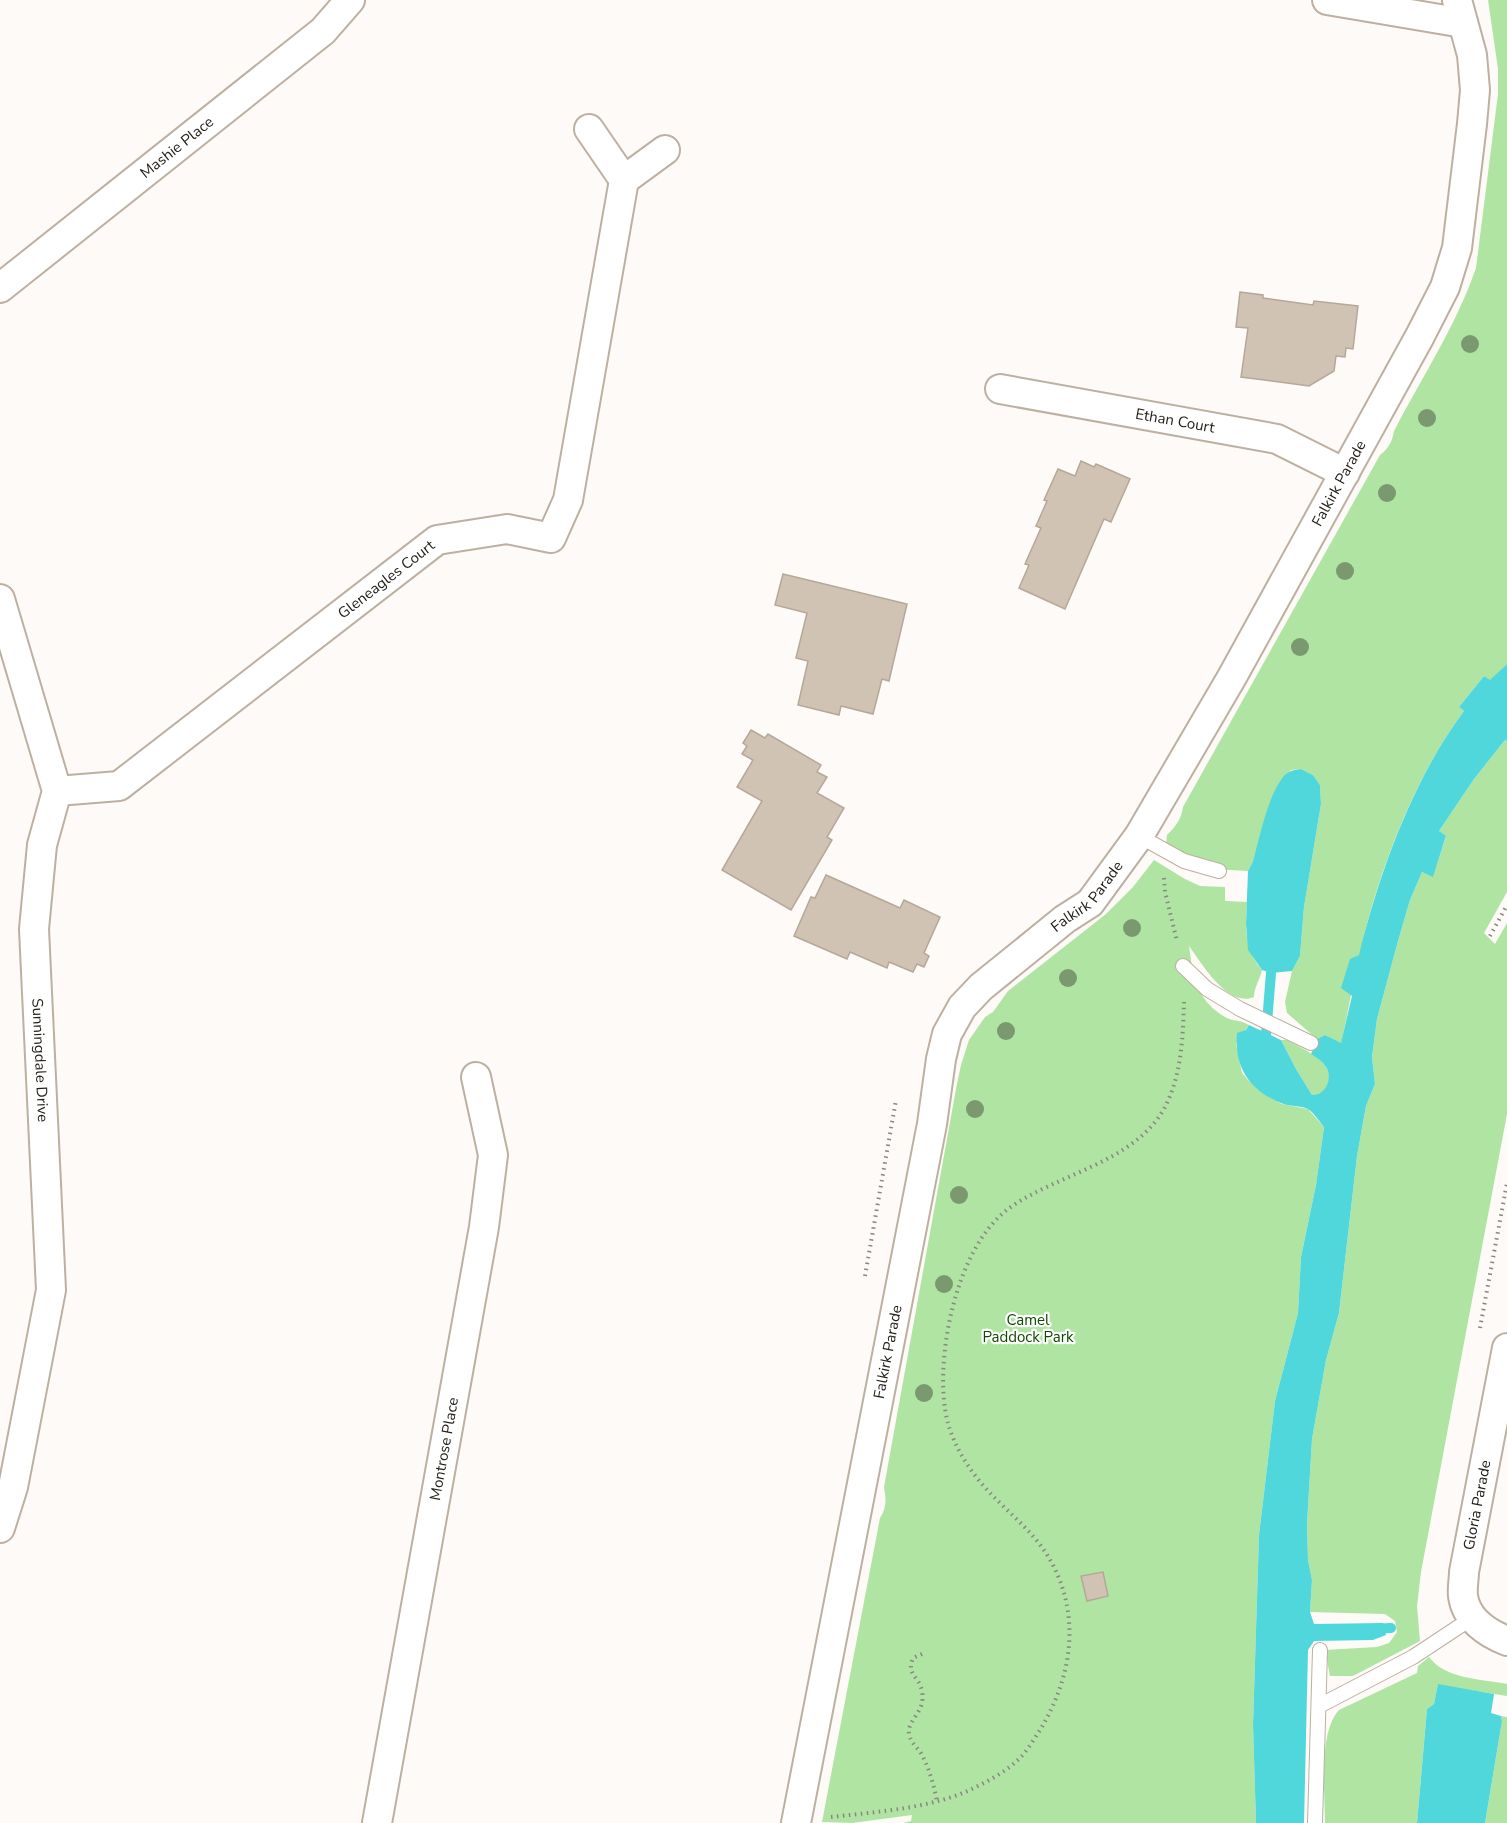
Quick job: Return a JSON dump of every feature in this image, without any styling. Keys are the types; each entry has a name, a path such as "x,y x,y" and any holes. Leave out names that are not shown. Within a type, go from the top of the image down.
{"street":[{"name":"Mashie Place","path":"0,288 323,31 350,0"},
{"path":"1327,0 1460,11"},
{"name":"Falkirk Parade","path":"796,1823 932,1124 941,1059 947,1034 962,1007 981,987 1065,919 1090,903 1139,836 1232,677 1445,287 1457,248 1475,90 1472,55 1460,11"},
{"path":"590,129 624,180 665,150"},
{"name":"Gleneagles Court","path":"57,791 119,786 437,540 507,529 551,538 567,500 624,180"},
{"name":"Ethan Court","path":"1000,389 1277,439 1345,473"},
{"path":"0,599 57,791"},
{"name":"Sunningdale Drive","path":"0,1528 13,1487 51,1290 34,929 42,845 57,791"},
{"name":"Montrose Place","path":"377,1823 484,1227 494,1155 476,1077"},
{"name":"Gloria Parade","path":"1472,1618 1463,1596 1464,1572 1507,1348"},
{"path":"1472,1618 1488,1633 1507,1641"}],"lane":[{"path":"1139,836 1184,861 1219,871"},
{"path":"1183,966 1207,989 1240,1009 1311,1043"},
{"path":"1318,1706 1413,1657 1472,1618"},
{"path":"1315,1823 1320,1650"}],"path":[{"path":"829,1823 831,1817 937,1801 962,1793 992,1779 1020,1758 1050,1714 1063,1685 1069,1655 1069,1621 1054,1566 1038,1541 980,1482 958,1450 948,1425 944,1394 944,1365 951,1312 958,1287 979,1242 993,1223 1007,1209 1095,1166 1139,1137 1156,1120 1169,1098 1177,1074 1183,1039 1183,966 1164,892 1163,850"},
{"path":"1490,936 1507,905"},
{"path":"922,1654 914,1658 911,1664 911,1671 920,1685 923,1700 921,1710 911,1722 909,1730 914,1746 922,1754 929,1769 937,1801"}],"green space":[{"path":"1488,0 1507,0 1507,664 1490,681 1484,676 1459,707 1464,711 1431,762 1416,791 1390,851 1371,911 1341,1044 1325,1035 1317,1039 1287,1013 1285,1002 1292,971 1300,956 1304,907 1321,804 1320,785 1313,775 1301,769 1291,770 1272,799 1248,871 1212,869 1166,844 1167,835 1178,822 1183,807 1380,455 1390,444 1394,431 1449,331 1468,289 1476,268 1498,94 1498,69"},
{"path":"1505,740 1507,741 1507,892 1484,933 1495,944 1507,923 1507,1114 1421,1572 1417,1606 1420,1641 1353,1676 1330,1676 1325,1650 1377,1647 1389,1643 1397,1632 1395,1621 1385,1614 1310,1612 1312,1580 1308,1560 1307,1524 1312,1439 1326,1360 1339,1313 1357,1156 1366,1106 1375,1084 1372,1057 1377,1019 1410,900 1422,872 1433,876 1446,837 1439,831 1474,779"},
{"name":"Camel Paddock Park","path":"1154,860 1200,886 1225,887 1225,901 1247,902 1247,938 1252,954 1262,970 1254,997 1244,999 1225,990 1208,973 1189,946 1198,988 1217,1012 1249,1025 1236,1044 1242,1073 1249,1081 1282,1104 1308,1109 1324,1127 1316,1185 1301,1257 1298,1313 1275,1401 1259,1535 1253,1725 1256,1823 903,1823 911,1821 912,1815 852,1823 822,1822 880,1518 885,1507 884,1487 956,1089 969,1040 985,1017 993,1012 1008,991 1106,914 1133,887"},
{"path":"1281,1040 1287,1040 1317,1057 1323,1063 1328,1070 1329,1078 1323,1092 1312,1095"},
{"path":"1429,1657 1444,1670 1454,1674 1507,1684 1507,1696 1438,1685 1434,1704 1427,1709 1417,1823 1325,1823 1325,1748 1332,1720 1339,1710 1417,1673 1418,1666"},
{"path":"1501,1716 1507,1717 1507,1823 1485,1823 1502,1721"}],"water":[{"path":"1507,664 1507,741 1505,740 1474,779 1439,831 1446,836 1433,877 1422,872 1410,900 1377,1019 1372,1057 1375,1084 1366,1106 1357,1156 1339,1313 1326,1360 1312,1439 1307,1524 1308,1560 1312,1580 1310,1612 1314,1624 1383,1623 1386,1635 1373,1640 1314,1641 1308,1650 1304,1823 1256,1823 1253,1725 1259,1535 1275,1401 1298,1313 1301,1257 1316,1185 1324,1127 1308,1109 1281,1103 1270,1098 1252,1084 1241,1067 1237,1033 1246,1030 1249,1025 1281,1040 1312,1095 1321,1093 1327,1086 1329,1076 1326,1067 1311,1054 1317,1039 1325,1035 1341,1043 1352,996 1341,988 1350,959 1359,955 1377,892 1400,828 1429,766 1464,711 1459,707 1484,676 1490,680"},
{"path":"1301,769 1313,775 1320,785 1321,804 1304,907 1300,956 1292,971 1271,973 1262,970 1248,950 1246,924 1248,871 1276,788 1287,773"},
{"path":"1438,1684 1494,1694 1491,1713 1501,1716 1502,1721 1485,1823 1417,1823 1427,1709 1434,1704"}],"building":[{"path":"1240,292 1263,295 1263,298 1313,305 1314,301 1358,306 1353,349 1346,348 1345,357 1336,356 1334,371 1309,386 1241,377 1248,328 1236,327"},
{"path":"1081,461 1094,467 1096,464 1130,479 1111,522 1104,519 1065,609 1019,588 1029,565 1025,564 1041,528 1036,526 1047,501 1044,500 1058,469 1075,476"},
{"path":"783,574 907,604 889,681 882,679 873,714 841,706 839,715 798,705 808,661 796,658 807,613 775,605"},
{"path":"751,730 765,738 768,734 821,765 817,772 827,777 817,793 844,808 827,837 832,840 791,910 722,870 762,801 737,787 753,760 742,754 747,746 743,743"},
{"path":"826,875 900,908 904,900 940,917 924,953 929,956 924,967 917,964 913,972 889,962 887,968 850,952 847,959 794,936 811,897 815,898"},
{"path":"1103,1572 1108,1596 1087,1601 1081,1576"}],"waterway":[{"path":"1265,1047 1271,973"},
{"path":"1370,1629 1391,1628"}]}
